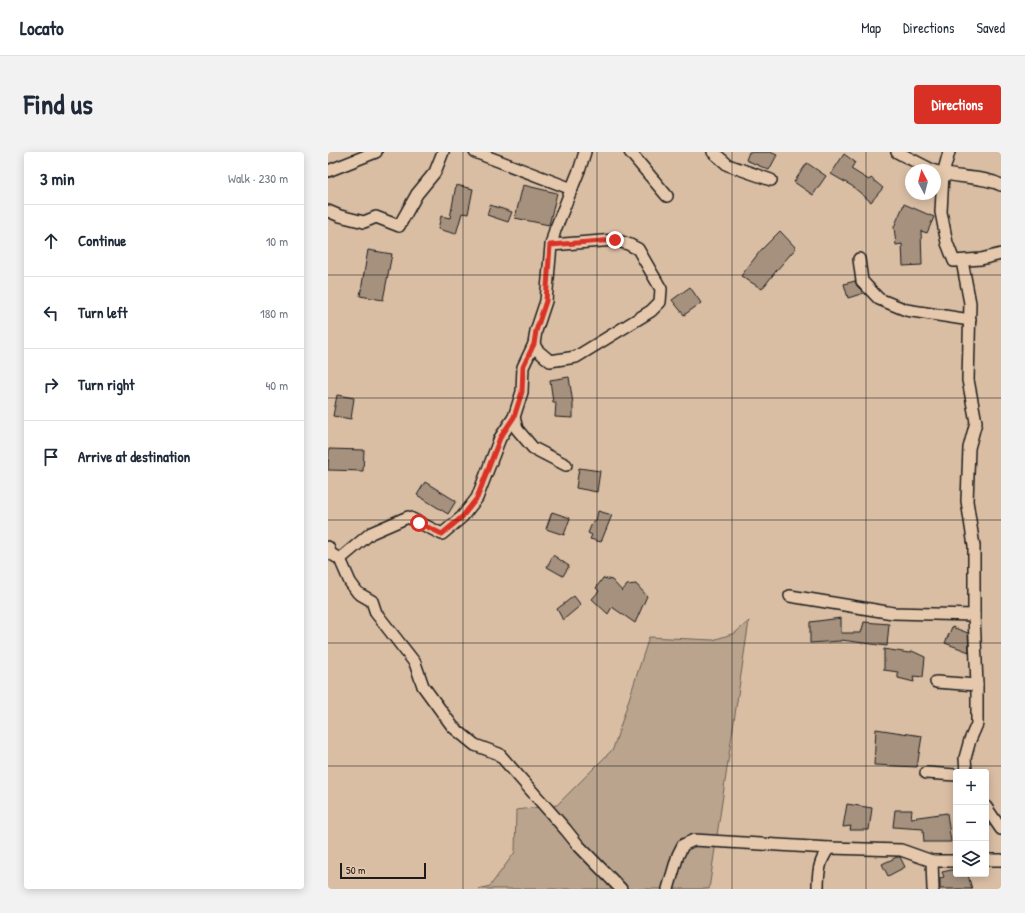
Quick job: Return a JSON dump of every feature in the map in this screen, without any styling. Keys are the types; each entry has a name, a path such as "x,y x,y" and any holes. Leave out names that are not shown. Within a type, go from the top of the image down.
{"street":[{"path":"328,171 376,152"},
{"path":"328,211 340,216 364,222 376,217 399,226 417,194 435,172 443,152"},
{"path":"475,152 572,189"},
{"path":"340,559 371,533 408,517 442,534 462,517 477,498 500,438 514,417 522,392 523,367 534,344 536,331 546,301 550,245 580,168 584,152"},
{"path":"630,152 667,196"},
{"path":"713,152 728,165 771,180"},
{"path":"897,152 920,164"},
{"path":"941,169 949,152"},
{"path":"941,173 994,182 1001,186"},
{"path":"940,200 941,212 947,243 954,261 981,259 1001,254"},
{"path":"534,344 537,350 550,361 576,357 651,311 660,302 661,289 638,249 615,240 550,245"},
{"path":"859,259 862,281 879,299 906,310 970,320"},
{"path":"962,261 970,303 968,380 976,422 969,448 967,501 974,546 977,724 970,740 965,758 966,769"},
{"path":"514,417 517,429 533,448 566,465"},
{"path":"328,547 331,554 340,559 350,582 358,592 372,601 376,613 415,663 423,686 453,727 475,746 499,754 578,845 621,889"},
{"path":"790,596 892,613 974,615"},
{"path":"936,682 977,685"},
{"path":"926,773 953,774"},
{"path":"989,811 1001,829"},
{"path":"668,889 678,855 683,844 694,840 829,848 901,850 932,861 953,861"},
{"path":"818,889 818,876 821,861 829,848"},
{"path":"989,860 1001,860"},
{"path":"932,861 933,889"}],"shaded area":[{"path":"749,621 709,889 479,889 490,886 515,852 516,810 557,805 613,749 649,637 713,640 735,633"}],"building":[{"path":"749,152 770,152 777,155 769,170 746,160"},
{"path":"844,154 855,162 851,169 869,180 871,178 883,188 871,202 852,186 831,174"},
{"path":"807,163 826,176 813,195 794,182"},
{"path":"456,185 473,189 468,214 462,213 456,234 438,229 441,216 450,218"},
{"path":"523,185 557,193 549,225 515,218"},
{"path":"904,204 934,217 927,233 921,231 922,265 903,266 902,244 896,245 894,227"},
{"path":"490,205 512,212 508,222 487,215"},
{"path":"780,231 796,248 762,289 741,276 761,250"},
{"path":"368,250 392,254 383,300 360,296"},
{"path":"855,281 857,286 864,293 848,298 844,284"},
{"path":"690,287 701,303 684,315 672,300"},
{"path":"569,377 573,404 573,418 555,417 556,402 553,402 550,380"},
{"path":"337,395 354,398 351,419 333,416"},
{"path":"329,449 364,450 363,471 328,470"},
{"path":"579,468 600,471 597,492 576,488"},
{"path":"425,482 456,501 448,514 417,495"},
{"path":"598,511 612,515 601,542 590,539 592,535 588,533 593,521 596,521"},
{"path":"552,512 570,518 564,535 546,529"},
{"path":"553,555 569,566 563,576 547,567"},
{"path":"603,578 612,580 622,591 627,585 636,584 647,596 635,623 612,607 608,614 592,599 599,591 596,588"},
{"path":"574,596 581,605 563,620 557,609"},
{"path":"841,618 841,633 861,633 864,622 889,624 887,646 841,640 810,643 810,622"},
{"path":"952,627 968,633 969,652 945,643"},
{"path":"884,649 909,653 912,651 925,657 923,677 913,676 914,682 898,678 898,672 884,670"},
{"path":"876,729 922,736 917,767 874,765"},
{"path":"847,804 872,808 869,830 850,830 851,826 843,827"},
{"path":"895,810 912,810 911,818 947,813 951,842 924,842 923,829 893,827"},
{"path":"900,857 905,867 888,876 882,864"},
{"path":"953,870 953,877 969,877 972,889 940,889 940,878 944,877 942,872"}],"route":[{"path":"419,523 442,534 462,517 477,498 500,438 514,417 522,392 523,367 534,344 536,331 546,301 550,245 615,240"}]}
